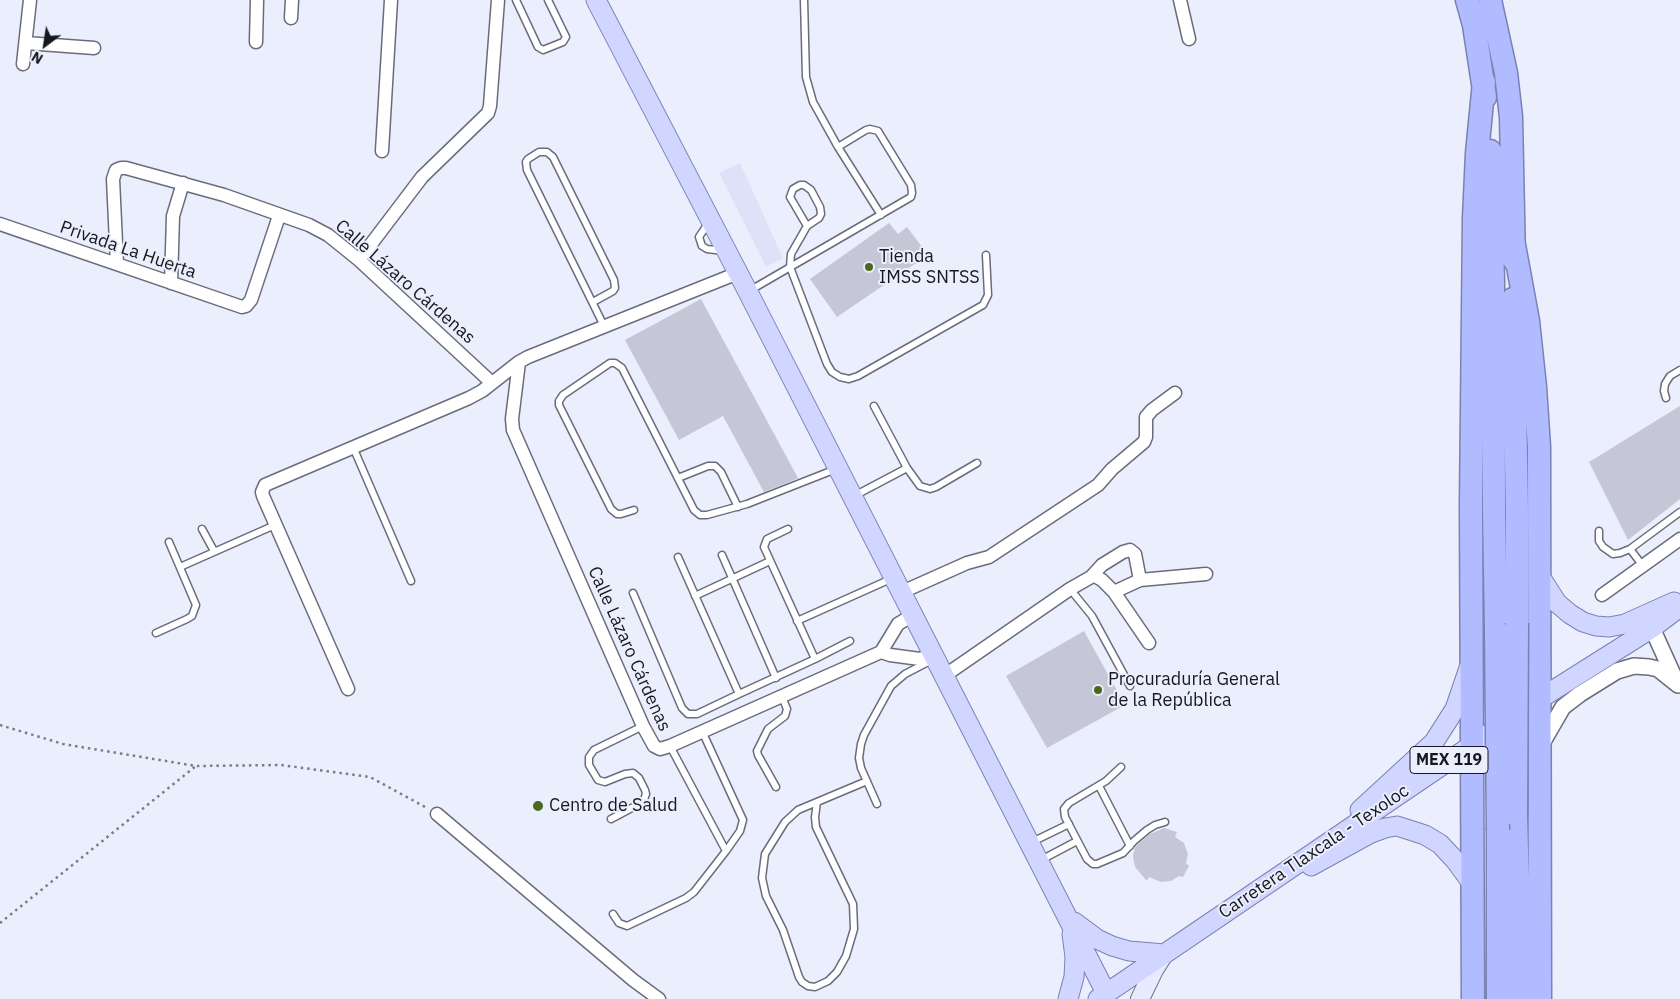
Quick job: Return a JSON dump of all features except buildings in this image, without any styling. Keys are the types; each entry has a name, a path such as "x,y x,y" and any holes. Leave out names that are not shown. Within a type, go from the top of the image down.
{"highway":[{"path":"1467,0 1474,24 1484,82 1490,149 1498,830 1498,999"},
{"path":"1490,0 1506,73 1511,118 1517,511 1516,815 1520,923 1519,999"},
{"path":"1473,999 1471,506 1474,218 1476,153 1484,82"},
{"path":"1514,245 1528,321 1536,387 1539,447 1540,747 1538,780 1540,999"},
{"path":"1471,662 1506,668 1525,663 1539,654"},
{"path":"1472,781 1480,764 1493,759 1505,759 1518,763 1528,769 1538,780"}],"main road":[{"path":"601,4 710,221 738,272 1029,844 1069,918 1105,997"},
{"path":"1539,575 1557,603 1583,622 1596,626 1609,627 1625,624 1680,599"},
{"name":"Carretera Tlaxcala - Texoloc","path":"1105,997 1164,954 1336,836 1539,699 1652,628 1680,607"},
{"path":"1336,836 1383,787 1434,742 1455,709 1471,662"},
{"path":"1249,896 1292,877 1371,833 1398,826 1425,835 1440,844 1472,883"},
{"path":"1069,918 1096,939 1112,946 1129,951 1164,954 1140,999"},
{"path":"1068,999 1074,977 1075,957 1069,918"}],"street":[{"path":"23,64 30,0"},
{"path":"256,42 257,0"},
{"path":"291,18 292,0"},
{"path":"382,151 391,0"},
{"path":"359,260 422,177 488,113 498,0"},
{"path":"1180,0 1189,39"},
{"path":"26,43 94,48"},
{"name":"Calle Lázaro Cárdenas","path":"117,264 113,179 116,170 126,168 224,195 319,230 359,260 492,382"},
{"path":"171,283 173,216 183,183"},
{"name":"Privada La Huerta","path":"0,224 238,306 246,306 251,300 279,216"},
{"path":"348,689 262,496 263,488 268,482 469,398 520,362 738,272"},
{"name":"Calle Lázaro Cárdenas","path":"520,362 512,419 514,430 643,726 654,746 660,749 670,746 881,652"},
{"path":"898,585 989,557 1098,484 1112,469 1144,442 1146,437 1146,417 1152,410 1176,393"},
{"path":"1602,595 1680,539"},
{"path":"944,676 1070,589 1094,575 1102,565 1128,550 1135,554 1140,580"},
{"path":"1114,592 1140,580 1206,574"},
{"path":"1094,575 1114,592 1149,643"},
{"path":"913,615 898,624 881,652 913,658 934,656"},
{"path":"1652,628 1679,687"},
{"path":"1540,747 1563,707 1617,671 1634,666 1649,667 1662,672 1679,687"},
{"path":"437,814 633,980 659,999"}],"lane":[{"path":"516,0 538,47 543,50 566,39 566,34 548,0"},
{"path":"804,0 806,77 813,102 838,147 881,215"},
{"path":"748,292 908,200 913,189 878,131 870,129 838,147"},
{"path":"593,302 613,291 615,288 614,280 553,158 547,152 539,152 526,162 527,170 604,326"},
{"path":"807,226 790,197 793,190 800,185 804,185 811,190 822,210 819,218 807,226 791,254 790,267 827,364 832,372 840,378 849,379 858,376 983,305 988,295 986,255"},
{"path":"634,510 617,514 611,509 560,408 559,401 564,395 606,364 615,363 619,365 694,510 700,515 738,507 772,496 837,468"},
{"path":"1666,398 1665,384 1670,376 1680,370"},
{"path":"874,406 907,468 920,486 930,489 977,463"},
{"path":"353,447 411,581"},
{"path":"678,478 708,466 715,466 721,472 738,507"},
{"path":"853,497 907,468"},
{"path":"1600,531 1599,541 1607,551 1613,554 1620,553 1630,549 1680,512"},
{"path":"180,567 275,525"},
{"path":"202,529 214,551"},
{"path":"788,530 771,536 765,542 765,551 815,659"},
{"path":"156,633 192,616 196,605 168,542"},
{"path":"1630,549 1643,567"},
{"path":"722,556 776,678"},
{"path":"678,557 739,694"},
{"path":"695,596 770,561"},
{"path":"797,621 898,585"},
{"path":"1070,589 1092,616 1130,686"},
{"path":"633,593 688,714 697,714 776,678 850,640"},
{"path":"877,804 859,758 864,735 891,686 905,674 934,656"},
{"path":"776,788 757,751 768,729 786,716 787,709 782,697"},
{"path":"611,819 644,802 645,790 639,778 633,773 625,774 606,782 598,780 590,764 589,756 594,750 643,726"},
{"path":"614,914 620,924 627,926 686,898 694,892 740,831 743,820 702,732"},
{"path":"670,746 726,851"},
{"path":"1122,767 1099,786 1066,805 1064,813 1087,859 1093,864 1097,864 1123,853 1146,830 1165,822"},
{"path":"817,802 814,817 816,827 853,904 854,929 846,956 838,972 815,987 808,986 799,977 783,930 766,896 762,878 765,854 785,822 798,810 817,802 867,782"},
{"path":"1099,786 1130,846"},
{"path":"1029,844 1069,824"},
{"path":"1038,861 1077,841"}],"path":[{"path":"0,726 63,744 196,766 281,765 370,776 437,814"},
{"path":"0,923 196,766"}],"shaded area":[{"path":"740,163 783,258 766,267 719,173"}],"place":[{"name":"Tienda IMSS SNTSS","path":"869,267"},
{"name":"Procuraduría General de la República","path":"1098,690"},
{"name":"Centro de Salud","path":"538,806"}]}
